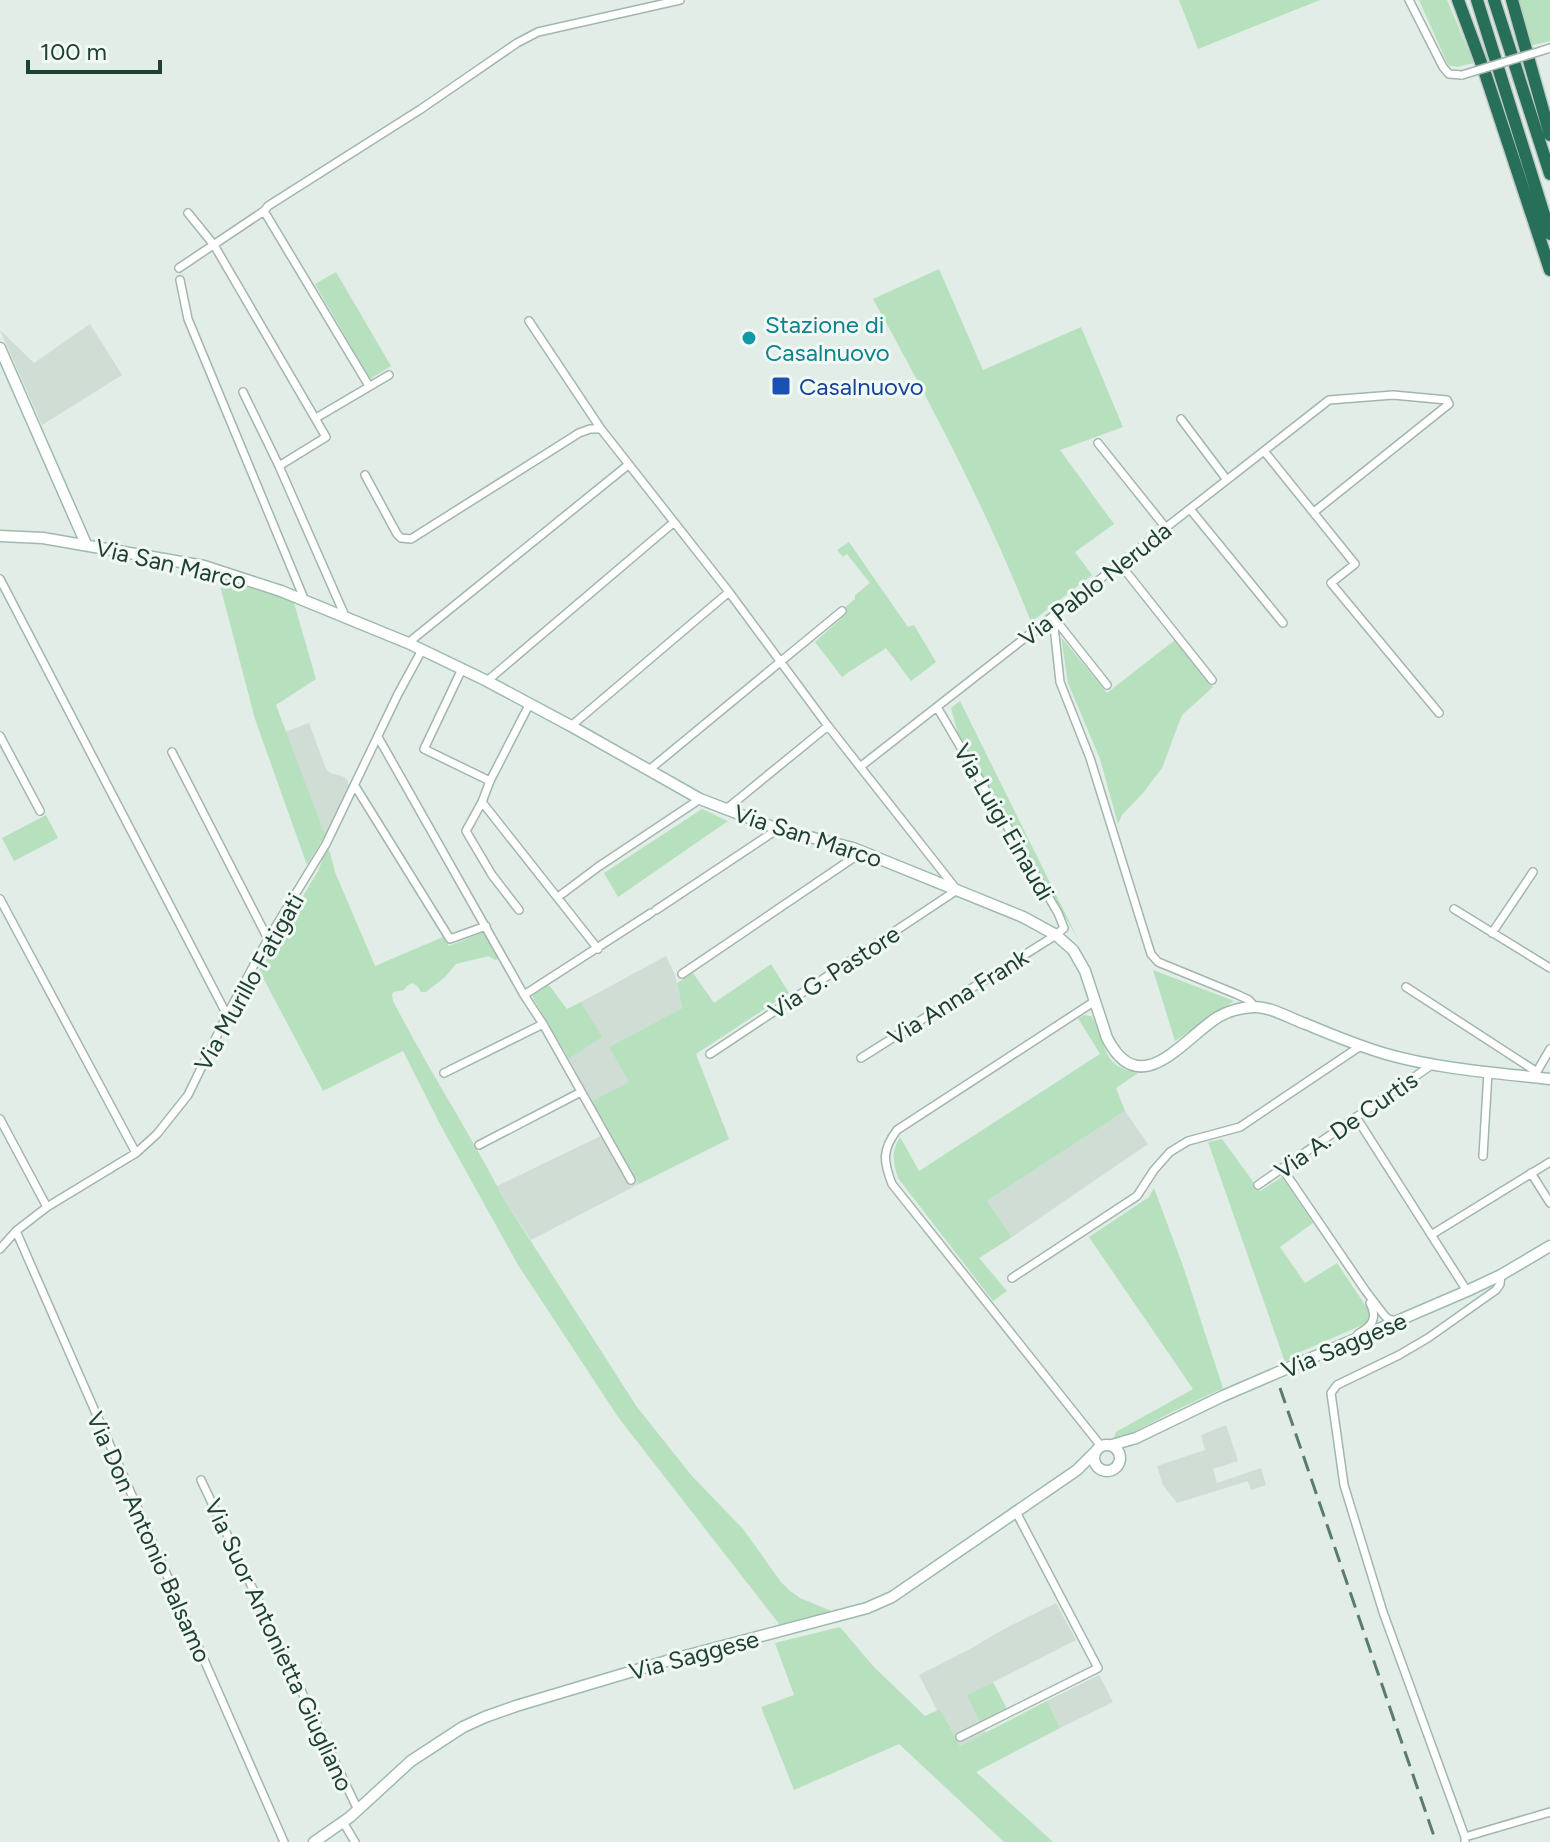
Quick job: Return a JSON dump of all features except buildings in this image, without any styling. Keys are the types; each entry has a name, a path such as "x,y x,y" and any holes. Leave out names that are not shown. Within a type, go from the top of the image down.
{"highway":[{"path":"1458,0 1550,270"},
{"path":"1477,0 1550,234"},
{"path":"1494,0 1550,174"},
{"path":"1512,0 1550,135"}],"main road":[{"path":"0,348 86,544"},
{"name":"Via San Marco","path":"0,536 86,544 204,566 305,601 408,643 487,681 700,799 778,829 862,852 1023,917 1056,935 1073,950 1085,971 1111,1047 1125,1062 1137,1066 1159,1062 1219,1016 1255,1007"},
{"path":"1255,1007 1274,1011 1411,1061 1488,1072 1535,1074 1550,1079"},
{"name":"Via Saggese","path":"314,1842 358,1810 411,1761 463,1727 516,1706 670,1660 867,1608 892,1597 1077,1470 1102,1448 1136,1438 1223,1396 1467,1291 1550,1246"},
{"path":"1077,1470 1098,1468 1110,1471 1117,1467 1136,1438"},
{"path":"1098,1468 1094,1461 1102,1448 1120,1454 1119,1463"}],"street":[{"path":"179,268 517,43 538,32 680,0"},
{"path":"1409,0 1449,74 1462,75 1546,49"},
{"path":"264,211 369,386"},
{"path":"188,213 214,245 326,437 279,466"},
{"path":"180,280 188,319 305,601"},
{"path":"529,321 628,465 957,890"},
{"path":"316,418 389,375"},
{"path":"243,392 345,616"},
{"name":"Via Pablo Neruda","path":"860,767 1329,400 1393,395 1447,400 1449,404 1314,512"},
{"path":"1181,419 1227,480"},
{"path":"365,475 397,534 401,538 411,539 579,433 601,429"},
{"path":"1098,443 1166,528"},
{"path":"1264,451 1355,564 1331,583 1439,713"},
{"path":"408,643 628,465"},
{"path":"1190,509 1283,623"},
{"path":"487,681 673,523"},
{"path":"1120,564 1212,680"},
{"path":"0,579 227,1015"},
{"path":"571,726 729,592"},
{"path":"649,770 842,611"},
{"path":"1053,617 1107,685"},
{"path":"1053,617 1060,682 1090,758 1151,954 1158,962 1249,1000 1255,1007"},
{"name":"Via Murillo Fatigati","path":"0,1249 16,1231 47,1207 136,1153 157,1134 188,1095 268,939 326,844 422,650"},
{"path":"462,669 424,749 490,781"},
{"path":"519,910 492,875 466,831 530,703"},
{"name":"Via Luigi Einaudi","path":"937,707 1058,913 1064,928 1056,935"},
{"path":"725,810 828,726"},
{"path":"0,736 40,811"},
{"path":"378,737 631,1180"},
{"path":"172,752 268,939"},
{"path":"355,786 450,939 486,926"},
{"path":"558,897 700,799"},
{"path":"482,802 598,949"},
{"path":"524,995 778,829"},
{"path":"682,974 862,852"},
{"path":"1492,933 1533,872"},
{"name":"Via G. Pastore","path":"710,1054 957,890"},
{"path":"0,899 136,1153"},
{"path":"1454,909 1550,968"},
{"name":"Via Anna Frank","path":"861,1058 1056,935"},
{"path":"1406,987 1535,1074 1550,1049"},
{"path":"1095,1001 897,1130 887,1144 885,1160 892,1184 1102,1448"},
{"path":"444,1073 543,1024"},
{"path":"1012,1278 1137,1196 1154,1170 1179,1146 1208,1134 1240,1127 1362,1045"},
{"name":"Via A. De Curtis","path":"1258,1185 1433,1064"},
{"path":"1483,1156 1488,1072"},
{"path":"479,1145 581,1092"},
{"path":"1356,1117 1467,1291"},
{"path":"0,1119 47,1207"},
{"path":"1431,1235 1550,1162"},
{"path":"1282,1168 1384,1315 1393,1321 1400,1321"},
{"path":"1531,1173 1550,1203"},
{"name":"Via Don Antonio Balsamo","path":"16,1231 284,1842"},
{"path":"1501,1275 1496,1290 1474,1307 1399,1355 1337,1385 1331,1393 1348,1499 1383,1612 1465,1839 1550,1812"},
{"path":"1293,1367 1370,1326 1374,1314 1365,1290"},
{"name":"Via Suor Antonietta Giugliano","path":"201,1480 358,1810"},
{"path":"960,1737 1098,1668 1016,1512"},
{"path":"343,1822 355,1842"}],"shaded area":[{"path":"90,324 122,375 42,425 0,330 34,363"},
{"path":"309,723 326,769 348,781 349,789 325,836 285,732"},
{"path":"666,956 675,975 682,1008 609,1047 630,1083 592,1101 569,1059 601,1037 581,1002"},
{"path":"1125,1111 1148,1144 1012,1237 987,1201"},
{"path":"609,1132 639,1184 531,1240 497,1186"},
{"path":"1226,1425 1238,1461 1213,1469 1217,1483 1261,1468 1266,1485 1251,1490 1248,1481 1177,1503 1163,1485 1157,1466 1205,1450 1201,1435"},
{"path":"1056,1603 1076,1640 968,1695 986,1733 960,1746 919,1675"},
{"path":"1099,1675 1113,1702 1060,1728 1047,1701"}],"green space":[{"path":"1179,0 1320,0 1198,49"},
{"path":"1419,0 1447,0 1474,63 1457,67 1448,65"},
{"path":"1515,0 1550,0 1550,41 1529,46"},
{"path":"939,269 983,370 1081,327 1123,427 1060,450 1114,524 1075,552 1092,575 1031,622 957,458 873,299"},
{"path":"336,272 391,366 370,379 315,284"},
{"path":"849,542 908,627 914,625 936,662 911,681 886,648 842,677 815,642 846,614 843,609 870,583 847,554 843,557 837,550"},
{"path":"218,578 294,603 316,679 276,705 325,835 307,865 255,719"},
{"path":"1061,637 1107,693 1175,640 1213,687 1182,715 1162,768 1122,815 1118,824 1100,759 1068,683"},
{"path":"960,701 1078,939 958,734 951,708"},
{"path":"702,809 728,821 618,897 604,873"},
{"path":"46,815 58,838 14,861 2,838"},
{"path":"328,845 335,872 375,966 443,937 449,946 484,932 499,959 489,956 456,964 426,992 421,992 413,983 404,990 394,992 393,1001 505,1201 637,1407 692,1476 743,1529 781,1582 800,1598 834,1612 780,1625 618,1417 518,1265 403,1051 323,1091 259,970 318,871"},
{"path":"771,964 789,993 696,1054 729,1139 639,1184 592,1101 629,1082 609,1047 682,1008 677,983 693,973 714,1003"},
{"path":"1153,970 1234,1001 1175,1041"},
{"path":"549,985 567,1009 581,1002 602,1037 569,1059 532,996"},
{"path":"1091,1016 1109,1058 1115,1064 1138,1073 1116,1088 1125,1111 987,1201 1012,1237 979,1258 1007,1291 993,1301 898,1178 895,1148 900,1137 919,1171 1100,1054 1078,1018"},
{"path":"1222,1139 1260,1191 1282,1177 1313,1223 1280,1247 1305,1283 1337,1263 1369,1311 1367,1323 1300,1352 1285,1362 1208,1142"},
{"path":"1154,1188 1223,1388 1113,1440 1116,1432 1193,1389 1089,1237 1149,1197"},
{"path":"840,1627 874,1667 925,1716 940,1709 960,1746 1047,1701 1060,1728 976,1772 1053,1842 1004,1842 899,1744 794,1790 761,1707 794,1695 775,1643"},
{"path":"993,1682 1007,1709 980,1722 967,1695"}],"railway":[{"path":"1280,1388 1436,1842"}],"place":[{"name":"Stazione di Casalnuovo","path":"749,338"},
{"name":"Casalnuovo","path":"781,386"}]}
